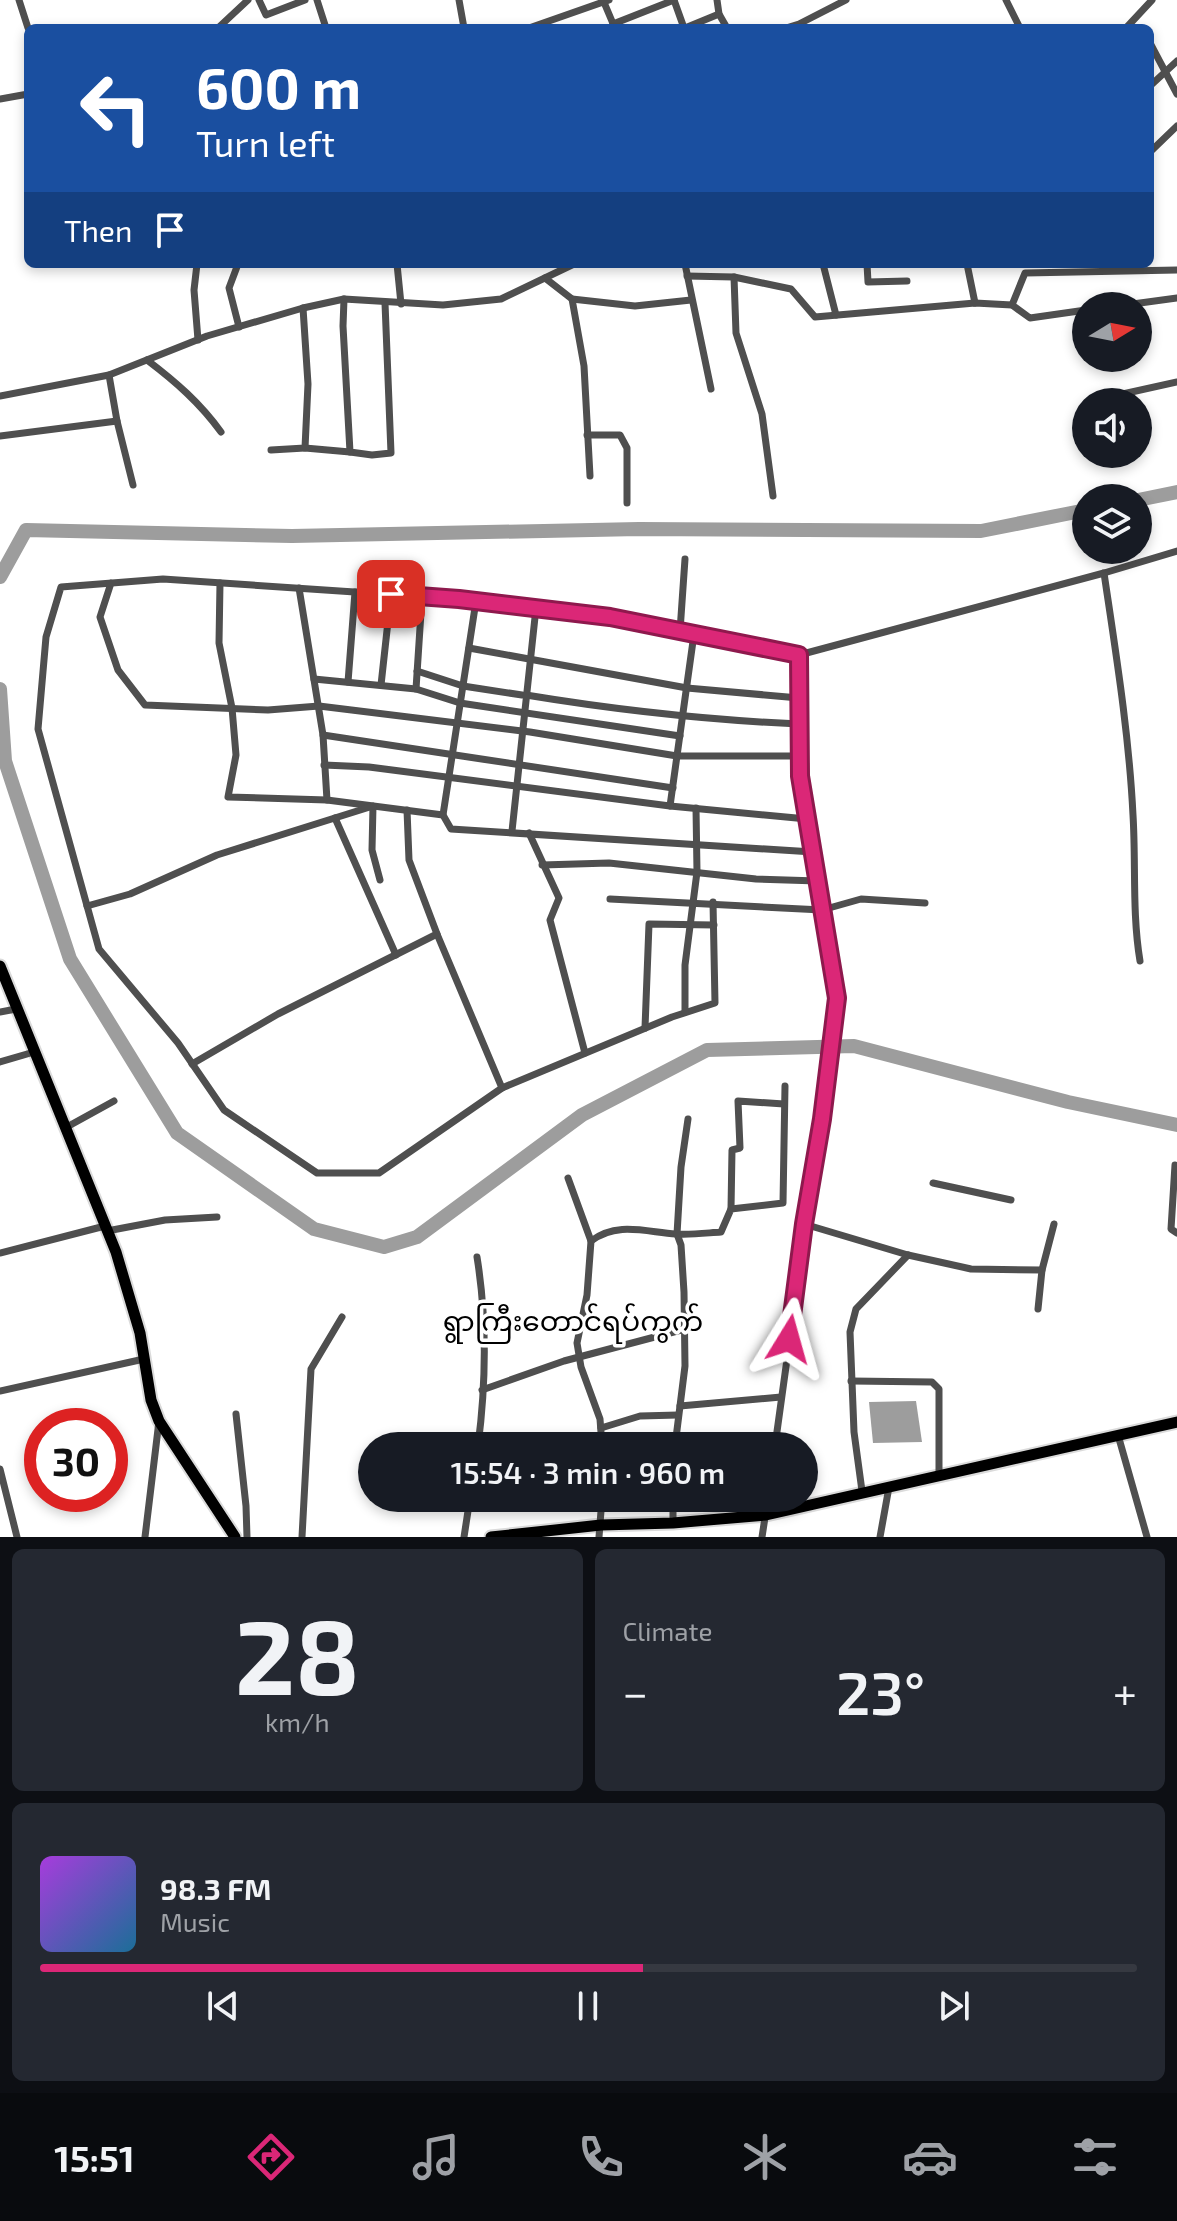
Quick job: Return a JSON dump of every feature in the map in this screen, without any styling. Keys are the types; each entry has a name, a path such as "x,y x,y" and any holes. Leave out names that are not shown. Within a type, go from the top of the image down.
{"main road":[{"path":"0,966 116,1252 140,1333 151,1400 159,1421 235,1537"},
{"path":"491,1537 600,1531 766,1515 1177,1422"}],"street":[{"path":"19,0 27,24"},
{"path":"222,24 248,0"},
{"path":"259,0 266,15 305,0"},
{"path":"317,0 325,24"},
{"path":"459,0 463,24"},
{"path":"619,24 674,0 683,24"},
{"path":"717,0 725,24"},
{"path":"799,24 846,0"},
{"path":"1006,0 1018,24"},
{"path":"540,24 606,1 613,24"},
{"path":"1130,24 1147,2"},
{"path":"694,24 719,14"},
{"path":"1137,18 1140,24"},
{"path":"1154,51 1177,94"},
{"path":"1154,83 1177,61"},
{"path":"0,99 24,95"},
{"path":"1154,148 1177,126"},
{"path":"197,268 194,290 198,340"},
{"path":"236,268 229,288 239,327"},
{"path":"397,268 401,304"},
{"path":"0,396 109,375 198,340 303,308 344,299 443,305 501,299 563,268"},
{"path":"686,268 711,389"},
{"path":"824,268 836,315"},
{"path":"867,268 868,282 907,281"},
{"path":"968,268 975,303"},
{"path":"1012,305 1025,273 1177,270"},
{"path":"687,276 734,277 791,289 815,317 975,303 1012,305 1030,318 1072,312"},
{"path":"734,277 736,333 762,414 773,496"},
{"path":"545,278 572,299 635,306 691,300"},
{"path":"1152,301 1177,298"},
{"path":"344,299 350,452"},
{"path":"572,299 584,366 590,476"},
{"path":"271,450 305,448 372,455 391,453 385,303"},
{"path":"303,308 308,384 305,448"},
{"path":"147,360 203,407 221,432"},
{"path":"109,375 133,485"},
{"path":"1150,388 1177,382"},
{"path":"0,436 117,421"},
{"path":"587,435 620,435 627,448 627,503"},
{"path":"713,902 715,1003 685,1012 502,1088 379,1173 317,1173 224,1110 178,1043 99,949 38,729 46,637 61,587 163,579 476,601 610,617 799,655 1177,551"},
{"path":"680,631 685,559"},
{"path":"1104,573 1126,722 1133,817 1135,932 1140,961"},
{"path":"111,583 100,617 118,670 145,705 268,710 319,706 523,731 677,756 800,756"},
{"path":"220,583 219,643 232,708 236,755 228,797 327,800 443,815"},
{"path":"299,588 323,735 327,800"},
{"path":"348,682 355,592"},
{"path":"381,685 391,594"},
{"path":"416,689 422,597"},
{"path":"476,601 443,815 451,829 813,852"},
{"path":"512,831 525,712 524,695 536,608"},
{"path":"670,806 694,634"},
{"path":"469,648 687,688 799,698"},
{"path":"777,1432 837,998 800,776 799,655"},
{"path":"417,671 463,686 613,710 799,724"},
{"path":"314,679 416,689 460,703 680,736"},
{"path":"323,735 673,788"},
{"path":"324,765 369,767 670,806 807,819"},
{"path":"87,906 130,894 217,855 373,806"},
{"path":"373,806 372,850 380,880"},
{"path":"685,1012 685,965 697,872 696,808"},
{"path":"407,810 409,860 502,1088"},
{"path":"335,818 396,955"},
{"path":"529,833 559,898 550,920 585,1053"},
{"path":"542,865 609,863 756,879 818,881"},
{"path":"610,899 822,910 861,899 925,903"},
{"path":"645,1028 649,924 714,925"},
{"path":"192,1064 278,1014 437,934"},
{"path":"0,1012 16,1009"},
{"path":"0,1062 34,1052"},
{"path":"731,1209 783,1203 785,1086"},
{"path":"65,1128 114,1101"},
{"path":"591,1241 603,1231 635,1228 677,1234 721,1232 731,1209 732,1150 740,1148 738,1101 784,1104"},
{"path":"677,1432 685,1366 681,1245 677,1234 688,1119"},
{"path":"1175,1165 1171,1229 1177,1233"},
{"path":"568,1178 591,1241 587,1295 577,1343 601,1432"},
{"path":"933,1183 1011,1200"},
{"path":"0,1253 106,1228 217,1217"},
{"path":"804,1224 908,1255 971,1269 1042,1270"},
{"path":"1038,1309 1042,1270 1054,1224"},
{"path":"862,1491 851,1381 850,1332 856,1309 908,1255"},
{"path":"477,1257 484,1304 479,1432"},
{"path":"302,1537 311,1369 342,1317"},
{"path":"482,1390 564,1361 685,1329"},
{"path":"0,1391 144,1359"},
{"path":"851,1381 937,1384 939,1477"},
{"path":"601,1428 640,1416 781,1397"},
{"path":"236,1414 247,1537"},
{"path":"145,1537 159,1421"},
{"path":"1118,1435 1147,1537"},
{"path":"0,1469 17,1537"},
{"path":"880,1537 889,1487"},
{"path":"0,1509 10,1508"},
{"path":"464,1537 468,1512"},
{"path":"673,1512 673,1523"},
{"path":"762,1537 766,1512"}],"shaded area":[{"path":"916,1401 922,1442 873,1443 869,1402"}],"waterway":[{"path":"1152,497 1177,492"},
{"path":"0,577 26,530 292,536 639,529 981,531 1072,513"},
{"path":"0,689 5,761 70,959 177,1133 314,1229 384,1247 417,1237 582,1115 707,1050 854,1046 1068,1102 1177,1125"}],"district":[{"name":"ရွာကြီးတောင်ရပ်ကွက်","path":"573,1320"}],"route":[{"path":"391,594 610,617 799,655 800,776 837,998 789,1339"}]}
